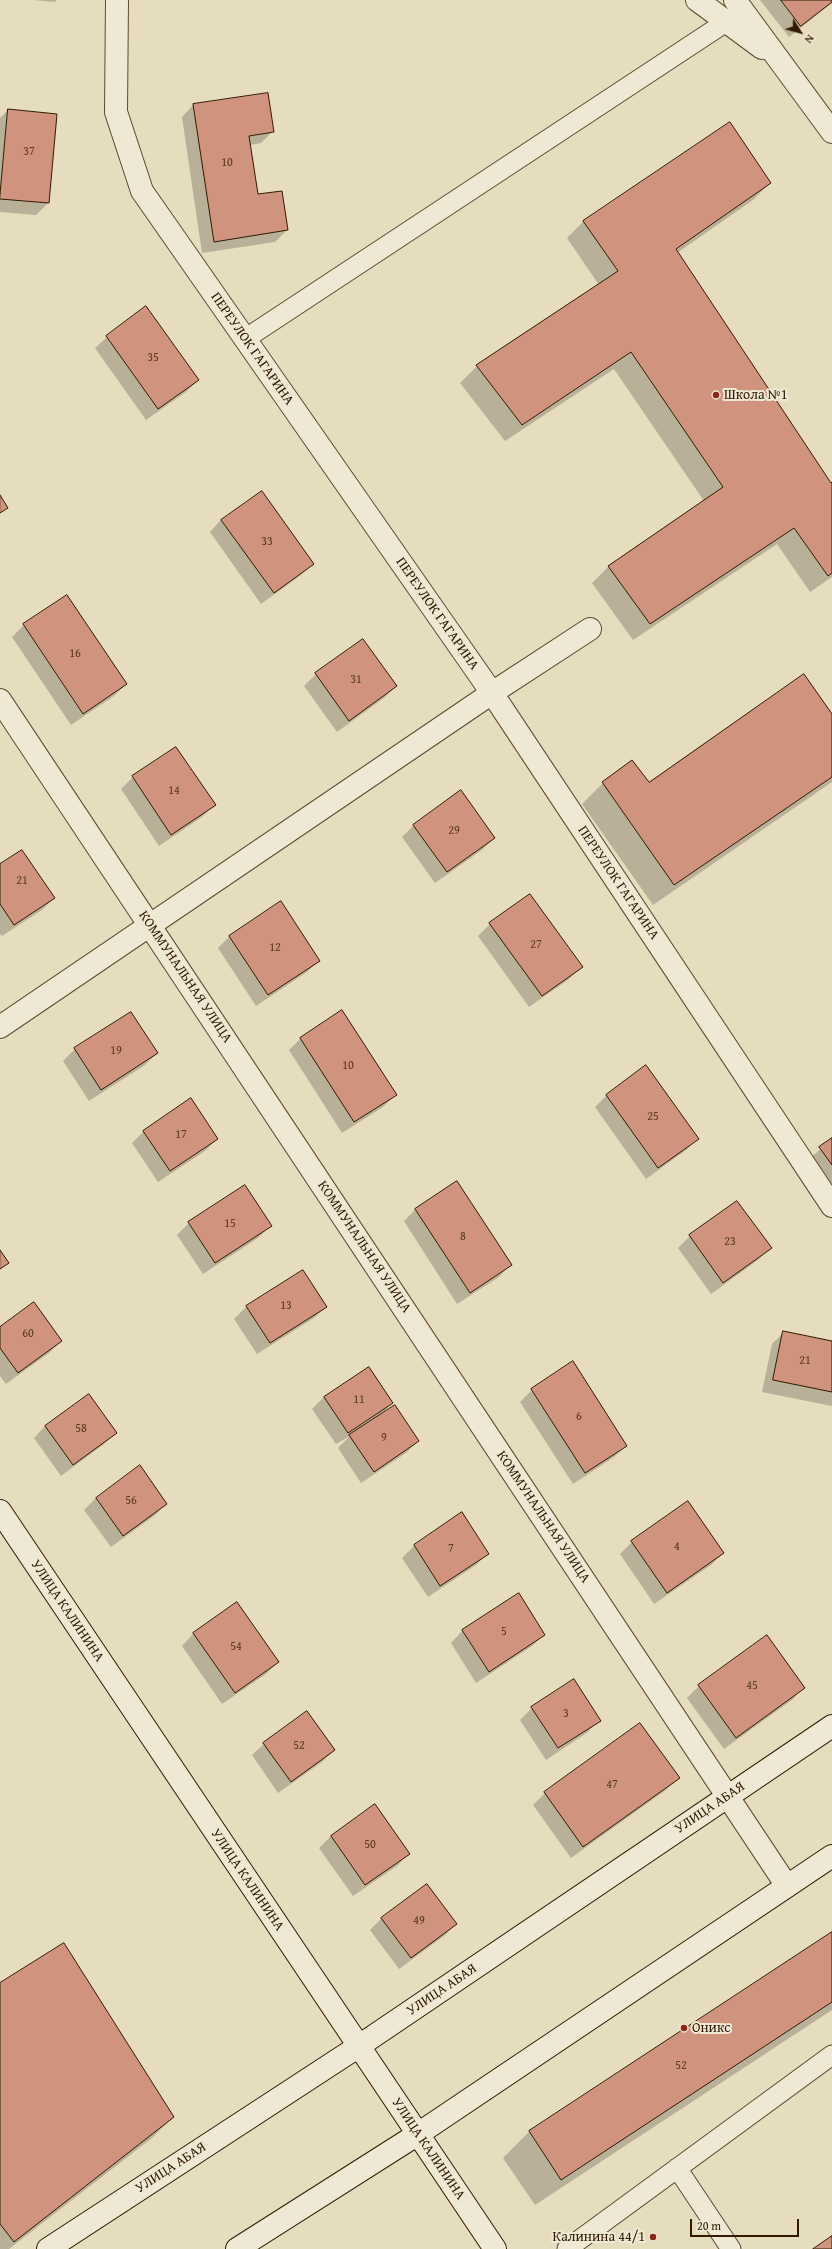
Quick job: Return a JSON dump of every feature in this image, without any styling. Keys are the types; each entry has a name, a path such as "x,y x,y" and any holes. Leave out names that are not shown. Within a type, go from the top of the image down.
{"street":[{"name":"ПЕРЕУЛОК ГАГАРИНА","path":"117,0 116,112 142,191 492,693 832,1206"},
{"path":"697,0 777,59"},
{"path":"735,0 832,132"},
{"path":"0,1027 151,926 492,693 590,629"},
{"name":"КОММУНАЛЬНАЯ УЛИЦА","path":"0,700 787,1886"},
{"name":"УЛИЦА КАЛИНИНА","path":"0,1511 495,2249"},
{"name":"УЛИЦА АБАЯ","path":"48,2249 358,2046 832,1726"},
{"path":"237,2249 418,2134 832,1856"}],"lane":[{"path":"245,339 726,22"},
{"path":"567,2249 832,2055"},
{"path":"677,2168 731,2249"}],"building":[{"path":"781,0 832,0 832,2 801,26"},
{"path":"268,93 274,132 249,136 258,194 282,191 288,230 214,242 193,104"},
{"path":"8,109 57,114 49,203 0,199"},
{"name":"Школа №1","path":"730,122 771,183 676,249 831,483 832,482 832,573 828,576 794,528 650,624 608,566 723,487 631,352 522,425 476,365 618,271 583,221"},
{"path":"146,306 199,380 158,409 106,336"},
{"path":"262,491 314,564 274,593 221,520"},
{"path":"0,495 8,508 0,513"},
{"path":"67,595 127,684 83,714 23,624"},
{"path":"363,639 397,686 349,721 315,673"},
{"path":"804,674 832,714 832,777 674,885 602,782 632,760 649,782"},
{"path":"176,747 216,805 171,835 132,776"},
{"path":"461,790 495,838 447,872 413,825"},
{"path":"22,850 55,898 14,925 0,904 0,864"},
{"path":"530,894 583,967 542,996 489,923"},
{"path":"281,901 320,961 268,995 229,936"},
{"path":"342,1010 397,1095 354,1122 300,1038"},
{"path":"131,1012 158,1053 101,1090 74,1048"},
{"path":"646,1065 699,1139 658,1168 606,1095"},
{"path":"191,1098 218,1139 170,1171 143,1131"},
{"path":"832,1138 832,1165 819,1147"},
{"path":"457,1181 512,1265 470,1293 415,1209"},
{"path":"245,1185 272,1226 215,1263 188,1222"},
{"path":"737,1201 772,1248 723,1283 689,1235"},
{"path":"0,1250 9,1263 0,1269"},
{"path":"303,1270 327,1307 270,1343 246,1306"},
{"path":"34,1302 62,1341 18,1373 0,1348 0,1327"},
{"path":"783,1331 832,1341 832,1392 773,1380"},
{"path":"573,1361 627,1446 585,1473 531,1389"},
{"path":"369,1367 393,1403 348,1433 324,1397"},
{"path":"89,1394 117,1433 73,1465 45,1426"},
{"path":"395,1405 419,1441 374,1472 349,1435"},
{"path":"140,1465 167,1504 123,1536 96,1498"},
{"path":"688,1501 724,1553 667,1593 631,1541"},
{"path":"462,1512 489,1554 440,1586 414,1545"},
{"path":"519,1593 545,1635 489,1672 462,1630"},
{"path":"237,1602 279,1662 235,1693 193,1633"},
{"path":"767,1635 805,1688 736,1738 698,1685"},
{"path":"574,1679 601,1721 558,1748 531,1707"},
{"path":"307,1711 335,1750 291,1782 263,1743"},
{"path":"640,1723 680,1778 583,1847 544,1792"},
{"path":"375,1804 410,1854 365,1885 331,1836"},
{"path":"427,1884 457,1924 411,1958 381,1918"},
{"path":"832,1932 832,2002 561,2180 529,2131"},
{"path":"64,1943 174,2117 14,2242 0,2224 0,1983"},
{"path":"832,2236 832,2249 813,2249"}],"place":[{"name":"Школа №1","path":"716,395"},
{"name":"Оникс","path":"684,2028"},
{"name":"Калинина 44/1","path":"653,2237"}]}
